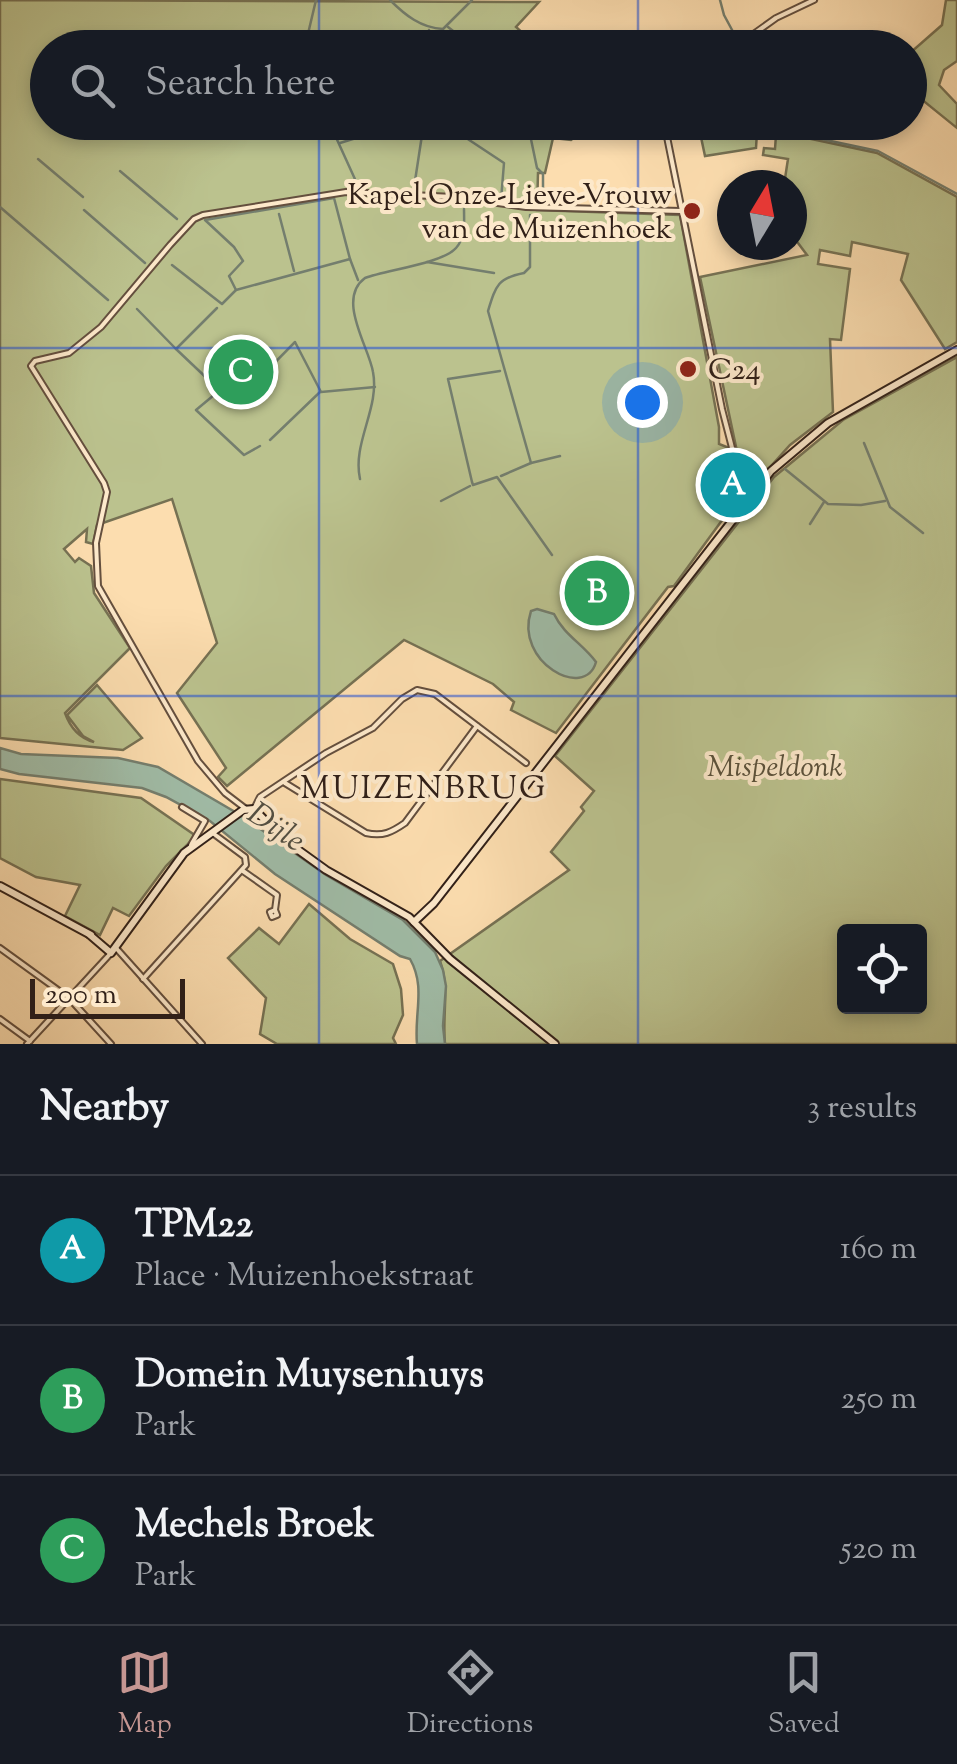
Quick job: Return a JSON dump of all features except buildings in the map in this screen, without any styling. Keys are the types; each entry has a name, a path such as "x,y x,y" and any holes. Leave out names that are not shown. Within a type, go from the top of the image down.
{"street":[{"path":"759,30 814,0"},
{"path":"668,140 746,502"},
{"path":"555,1044 450,959 414,922 326,870 283,839 225,793 198,761 98,586 96,543 106,492 104,484 31,366 35,360 68,353 101,326 170,245 194,219 203,215 346,192 454,196 526,207 682,211"},
{"path":"414,922 434,903 771,471 828,422 957,350"},
{"path":"0,1020 29,1042 114,950 177,860 191,847 326,754 374,728 402,699 418,690 435,694 526,763"},
{"path":"285,783 366,833 378,836 405,822 477,726"},
{"path":"182,807 204,823 191,847"},
{"path":"143,979 246,862 244,856 213,831"},
{"path":"242,870 277,895 267,926"},
{"path":"0,886 114,950 202,1044"},
{"path":"0,948 69,998 111,1044"}],"green space":[{"path":"0,0 539,2 516,27 519,30 30,30 30,140 553,140 545,173 538,173 537,210 680,215 719,444 729,448 739,497 674,586 668,587 556,733 511,710 514,702 493,684 404,640 227,786 218,777 226,768 177,693 217,643 172,499 97,525 93,544 86,542 87,529 64,549 75,562 79,558 91,566 94,593 130,648 65,713 67,718 80,735 94,742 83,736 67,715 97,685 142,738 123,750 0,738"},
{"path":"946,0 957,0 957,61 944,70 939,85 957,104 957,128 927,104 927,38 942,25"},
{"path":"702,140 756,140 756,148 705,156"},
{"path":"776,140 816,140 877,153 957,197 957,342 945,349 901,280 908,254 852,242 850,256 820,250 818,264 850,269 841,340 830,339 833,412 790,445 746,494 700,277 783,260 807,260 807,170 786,170 788,159 763,155 764,148 775,149"},
{"name":"Mispeldonk","path":"957,357 957,1044 445,1044 445,982 440,961 569,870 551,852 584,811 581,807 594,791 555,756 774,477 843,420"},
{"path":"0,779 141,798 196,836 166,866 129,916 113,908 100,935 65,916 80,885 36,877 0,858"},
{"path":"309,904 350,939 393,964 401,989 403,1015 393,1038 396,1044 277,1044 260,1034 266,998 228,958 259,928 279,944"}],"shaded area":[{"path":"531,611 554,614 596,662 589,673 579,678 566,676 541,660 528,629"},
{"path":"0,748 21,754 118,758 158,767 403,920 435,952 443,970 445,1044 417,1044 418,990 410,959 275,874 210,821 142,788 0,769"}],"waterway":[{"path":"309,30 316,0"},
{"path":"390,0 414,20 443,29 472,0"},
{"path":"720,0 732,30"},
{"path":"448,27 452,30"},
{"path":"337,140 359,188 370,191"},
{"path":"340,143 350,140"},
{"path":"413,194 421,140"},
{"path":"421,194 501,200 504,163 469,140"},
{"path":"506,200 543,203 543,174 537,168 531,140"},
{"path":"826,140 878,151 957,194"},
{"path":"38,159 83,197"},
{"path":"120,171 177,219"},
{"path":"236,290 229,276 243,261 205,220 334,198 350,259"},
{"path":"0,207 108,300"},
{"path":"360,479 360,452 374,385 354,310 357,287 365,278 427,262 456,248 464,229 464,209"},
{"path":"84,210 145,263"},
{"path":"279,214 294,271"},
{"path":"530,215 530,267 499,284 488,311 531,463 560,456"},
{"path":"172,265 222,304 236,290 350,259 358,280"},
{"path":"427,262 494,273"},
{"path":"137,309 176,349 217,308"},
{"path":"176,349 234,404 295,342 321,392 375,387"},
{"path":"500,371 448,379 472,482 473,485 497,477 552,555"},
{"path":"270,440 320,392"},
{"path":"214,395 196,410 244,455 260,446"},
{"path":"864,443 890,507 923,533"},
{"path":"501,476 531,463"},
{"path":"785,469 828,504 885,501"},
{"path":"441,501 470,486"},
{"path":"810,524 824,502"}],"place":[{"name":"Kapel Onze-Lieve-Vrouw van de Muizenhoek","path":"692,211"},
{"name":"C24","path":"688,369"},
{"name":"Mechels Broek","path":"241,372"},
{"name":"TPM22","path":"733,485"},
{"name":"Domein Muysenhuys","path":"597,593"}],"district":[{"name":"MUIZENBRUG","path":"424,787"}],"water label":[{"name":"Dijle","path":"277,826"}]}
